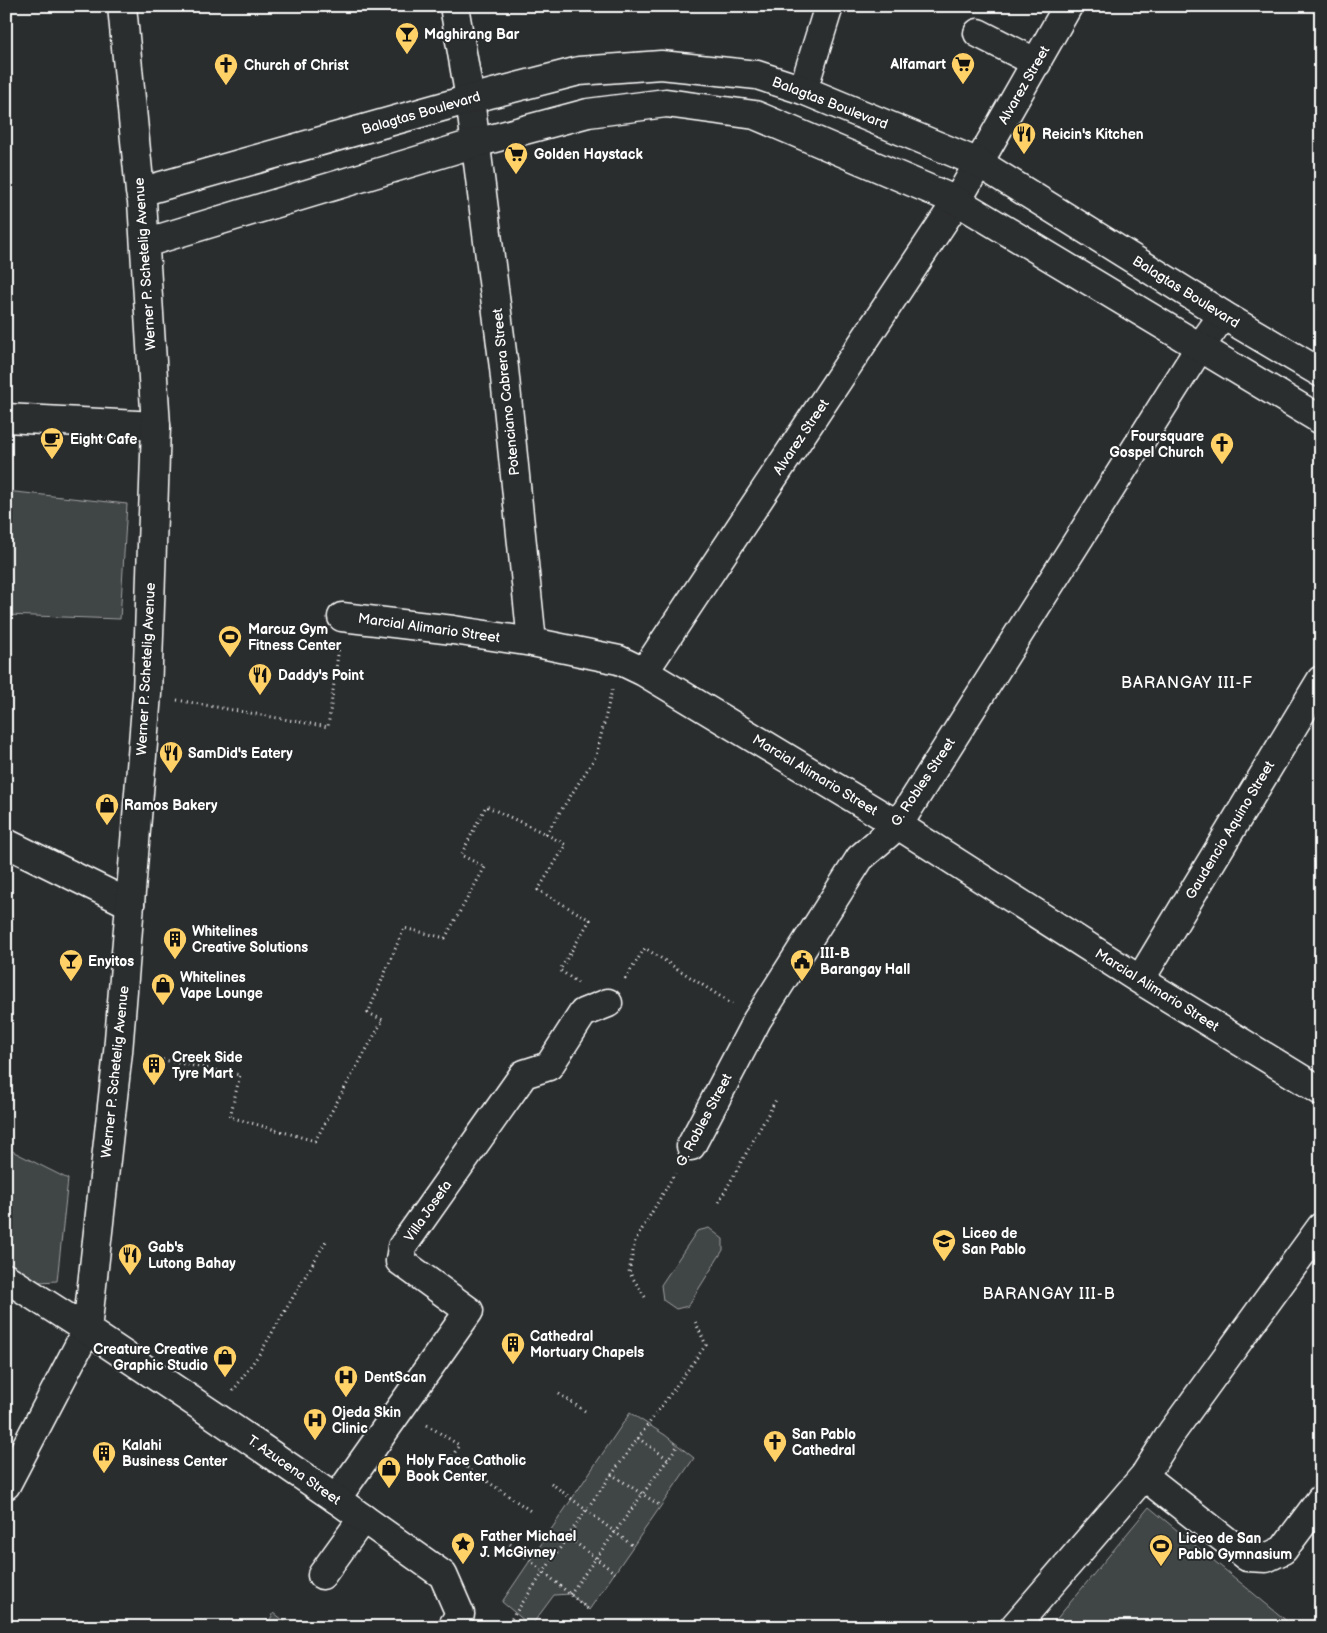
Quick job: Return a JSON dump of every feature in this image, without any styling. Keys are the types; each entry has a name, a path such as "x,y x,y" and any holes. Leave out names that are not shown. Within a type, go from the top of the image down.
{"main road":[{"name":"Werner P. Schetelig Avenue","path":"87,1330 118,1052 147,694 156,426 142,201 122,6"},
{"path":"454,6 470,99"},
{"path":"803,90 829,6"},
{"name":"Alvarez Street","path":"644,672 957,201 1068,6"},
{"path":"978,33 1037,63"},
{"name":"Balagtas Boulevard","path":"140,192 470,99 579,71 661,64 757,75 803,90 979,163 1223,315 1321,373"},
{"name":"Potenciano Cabrera Street","path":"470,99 504,368 532,642"},
{"path":"145,242 476,143 588,113 666,103 755,115 957,201 1321,420"},
{"name":"G. Robles Street","path":"691,1146 757,1020 860,858 898,825 1200,347 1223,315"},
{"path":"6,418 156,426"},
{"name":"Marcial Alimario Street","path":"342,617 453,630 532,642 618,660 644,672 898,825 1140,980 1321,1091"},
{"name":"Gaudencio Aquino Street","path":"1140,980 1321,680"},
{"path":"6,843 130,904"},
{"name":"Villa Josefa","path":"336,1499 469,1311 400,1261 402,1247 524,1074 549,1066 583,1013 608,1003"},
{"path":"1014,1627 1144,1476 1172,1432 1321,1227"},
{"name":"T. Azucena Street","path":"6,1278 215,1416 443,1575 456,1621"},
{"path":"6,1485 87,1330"},
{"path":"1144,1476 1247,1557 1266,1558 1283,1550 1321,1499"},
{"path":"322,1575 363,1518"}],"path":[{"path":"206,705 328,727 342,617"},
{"path":"546,834 596,756 618,660"},
{"path":"118,1052 240,1074 230,1117 315,1141 383,1020 368,1013 404,928 445,938 485,867 462,855 486,806 546,834 566,846 538,890 590,920 560,970 608,1003 645,948 757,1020"},
{"path":"719,1202 777,1098"},
{"name":"G. Robles Street","path":"644,1297 629,1272 635,1242 691,1146"},
{"path":"215,1416 262,1350 326,1241"},
{"path":"506,1627 567,1536 706,1344 694,1319"},
{"path":"559,1394 588,1413"},
{"path":"422,1421 459,1445 452,1457"},
{"path":"638,1438 668,1459"},
{"path":"570,1594 678,1445"},
{"path":"443,1456 452,1457 532,1512"},
{"path":"611,1474 661,1506"},
{"path":"551,1483 633,1546"},
{"path":"567,1536 615,1573"},
{"path":"510,1544 589,1610"}],"shaded area":[{"path":"6,491 127,504 120,619 6,615"},
{"path":"6,1148 68,1179 57,1281 39,1282 6,1262"},
{"path":"709,1228 723,1239 723,1250 688,1306 676,1309 663,1300 661,1285 697,1231"},
{"path":"630,1413 665,1435 694,1458 589,1610 570,1594 554,1595 531,1626 502,1602"},
{"name":"Liceo de San Pablo Gymnasium","path":"1149,1507 1294,1627 1050,1627"},
{"path":"274,1613 292,1627 265,1627"}],"place":[{"name":"Maghirang Bar","path":"407,55"},
{"name":"Alfamart","path":"963,85"},
{"name":"Church of Christ","path":"226,86"},
{"name":"Reicin's Kitchen","path":"1024,155"},
{"name":"Golden Haystack","path":"516,175"},
{"name":"Eight Cafe","path":"52,460"},
{"name":"Foursquare Gospel Church","path":"1222,465"},
{"name":"Marcuz Gym Fitness Center","path":"230,658"},
{"name":"Daddy's Point","path":"260,696"},
{"name":"SamDid's Eatery","path":"171,774"},
{"name":"Ramos Bakery","path":"107,826"},
{"name":"Whitelines Creative Solutions","path":"175,960"},
{"name":"Enyitos","path":"71,982"},
{"name":"III-B Barangay Hall","path":"802,982"},
{"name":"Whitelines Vape Lounge","path":"163,1006"},
{"name":"Creek Side Tyre Mart","path":"154,1086"},
{"name":"Liceo de San Pablo","path":"944,1262"},
{"name":"Gab's Lutong Bahay","path":"130,1276"},
{"name":"Cathedral Mortuary Chapels","path":"513,1365"},
{"name":"Creature Creative Graphic Studio","path":"225,1378"},
{"name":"DentScan","path":"346,1398"},
{"name":"Ojeda Skin Clinic","path":"315,1441"},
{"name":"San Pablo Cathedral","path":"775,1463"},
{"name":"Kalahi Business Center","path":"104,1474"},
{"name":"Holy Face Catholic Book Center","path":"389,1489"},
{"name":"Father Michael J. McGivney","path":"463,1565"},
{"name":"Liceo de San Pablo Gymnasium","path":"1161,1567"}],"district":[{"name":"BARANGAY III-F","path":"1187,683"},
{"name":"BARANGAY III-B","path":"1049,1294"}]}
